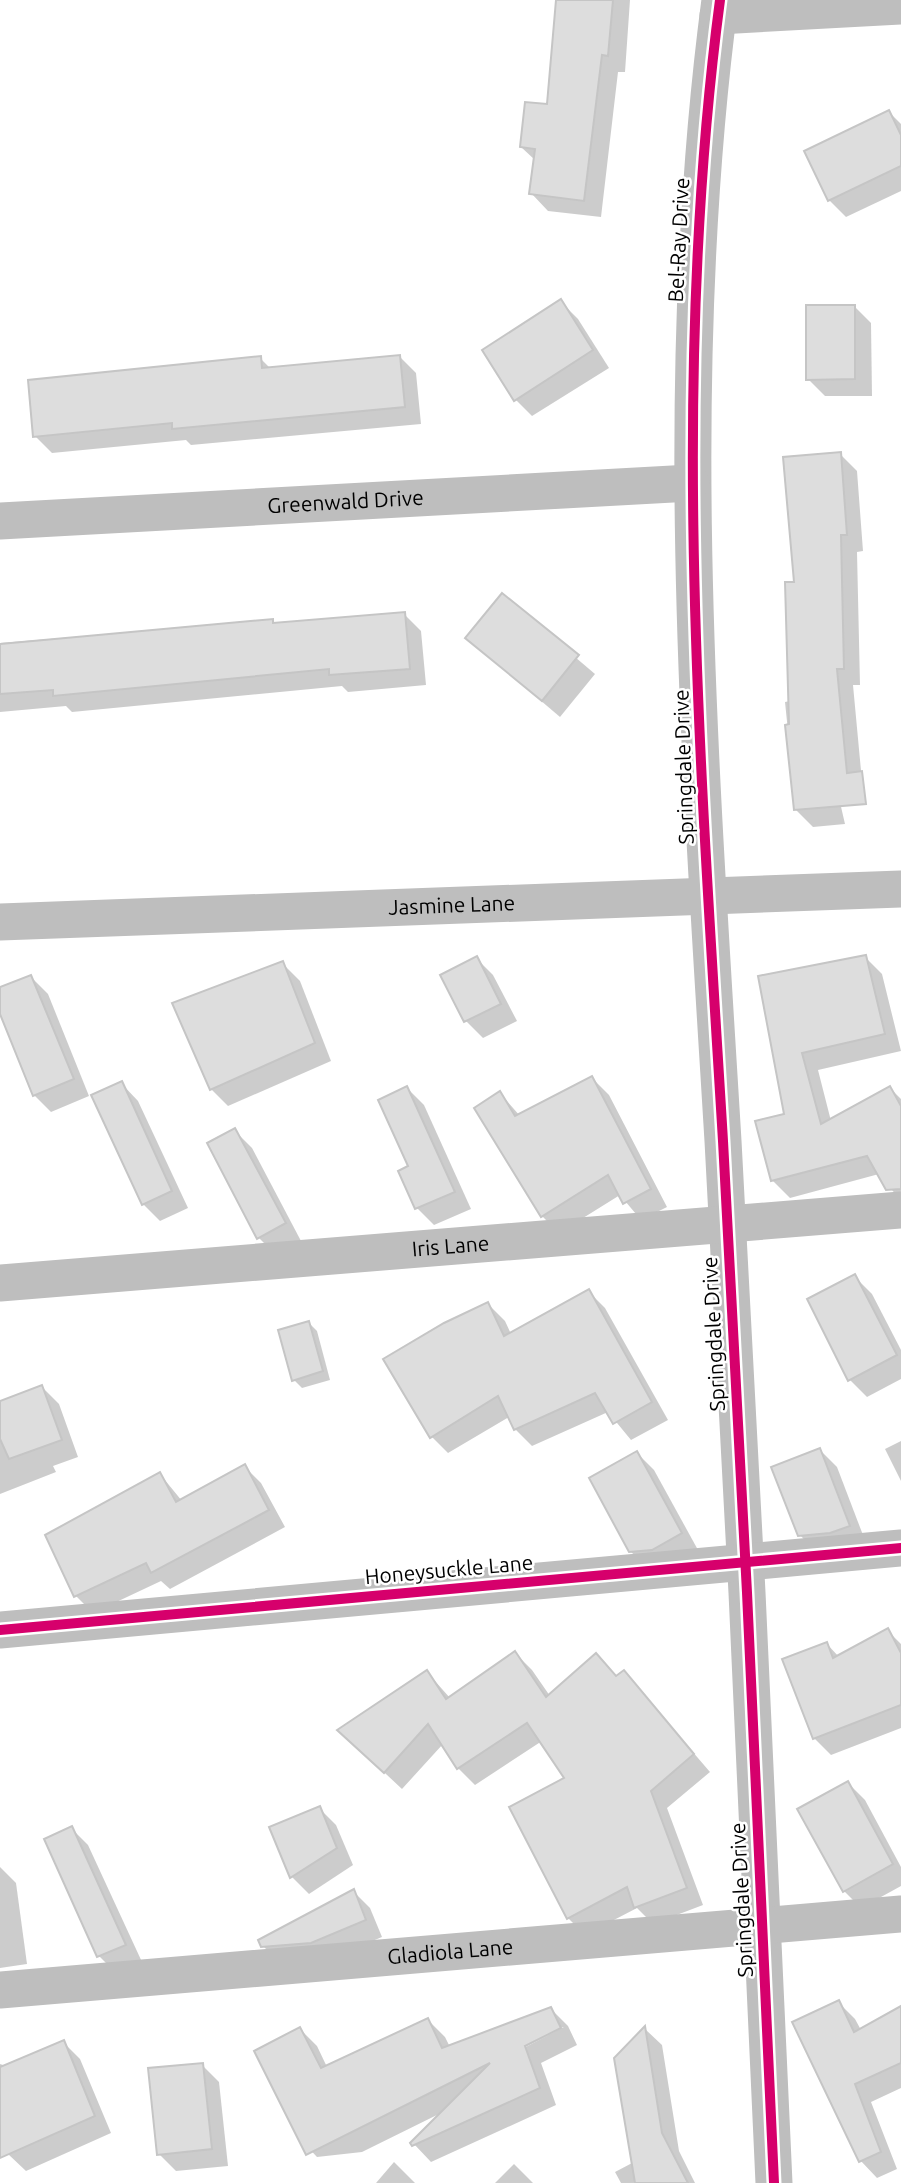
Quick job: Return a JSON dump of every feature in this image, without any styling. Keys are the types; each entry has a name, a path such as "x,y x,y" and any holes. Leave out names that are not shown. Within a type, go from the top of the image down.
{"street":[{"path":"719,8 901,6"},
{"name":"Bel-Ray Drive","path":"691,482 694,289 705,129 719,8"},
{"name":"Greenwald Drive","path":"0,521 691,482"},
{"name":"Springdale Drive","path":"691,482 708,899 728,1223 774,2183"},
{"name":"Jasmine Lane","path":"0,922 708,899 901,890"},
{"name":"Iris Lane","path":"0,1283 901,1210"},
{"name":"Honeysuckle Lane","path":"0,1630 901,1548"},
{"name":"Gladiola Lane","path":"0,1990 901,1914"}],"building":[{"path":"556,0 613,0 608,56 602,55 584,201 529,194 535,149 520,147 525,102 547,104"},
{"path":"889,110 901,135 901,166 828,201 804,151"},
{"path":"561,299 593,350 514,401 482,350"},
{"path":"806,305 855,305 855,379 806,380"},
{"path":"400,355 405,407 172,429 172,423 33,437 28,380 261,356 262,368"},
{"path":"841,452 847,535 841,535 844,669 837,669 847,773 862,771 866,804 794,810 785,725 789,724 785,582 794,582 783,457"},
{"path":"502,593 579,655 542,701 465,638"},
{"path":"405,612 410,669 329,675 329,669 53,696 53,690 0,694 0,644 273,619 273,623"},
{"path":"866,955 885,1034 802,1053 821,1124 890,1086 901,1106 901,1189 886,1190 867,1156 771,1181 755,1121 784,1114 758,976"},
{"path":"477,956 501,1004 464,1022 440,975"},
{"path":"283,961 315,1043 210,1090 172,1003"},
{"path":"31,975 74,1079 33,1096 0,1014 0,987"},
{"path":"592,1076 651,1189 623,1204 608,1175 541,1217 474,1108 500,1091 515,1116"},
{"path":"122,1081 172,1191 142,1205 91,1095"},
{"path":"407,1086 455,1192 415,1209 398,1171 408,1166 378,1100"},
{"path":"235,1128 286,1223 257,1239 207,1143"},
{"path":"855,1274 897,1355 848,1381 807,1299"},
{"path":"589,1289 652,1402 613,1424 595,1393 514,1430 498,1396 430,1438 383,1359 444,1323 488,1302 504,1336"},
{"path":"309,1321 323,1371 292,1381 278,1330"},
{"path":"42,1385 62,1440 9,1459 0,1439 0,1401"},
{"path":"820,1448 850,1526 830,1533 798,1536 771,1467"},
{"path":"637,1451 682,1533 652,1550 629,1552 589,1478"},
{"path":"245,1464 269,1510 151,1573 146,1563 74,1597 45,1535 160,1472 176,1502"},
{"path":"888,1628 901,1653 901,1705 813,1739 782,1659 827,1642 833,1658"},
{"path":"515,1651 546,1697 596,1653 616,1676 624,1670 694,1754 651,1791 687,1888 634,1908 627,1887 567,1919 509,1807 564,1778 527,1723 457,1769 428,1724 384,1773 337,1730 427,1670 446,1699"},
{"path":"848,1781 893,1864 843,1892 797,1809"},
{"path":"320,1806 337,1848 290,1878 269,1827"},
{"path":"72,1826 126,1945 97,1957 44,1839"},
{"path":"354,1889 366,1920 311,1943 261,1947 258,1940"},
{"path":"839,2000 854,2032 901,2006 901,2063 855,2084 881,2152 859,2162 792,2022"},
{"path":"551,2007 561,2028 525,2046 540,2088 412,2146 410,2143 490,2063 306,2155 254,2051 300,2027 321,2068 428,2018 442,2048"},
{"path":"645,2026 662,2133 688,2183 635,2183 614,2058"},
{"path":"64,2040 95,2116 0,2158 0,2067"},
{"path":"203,2063 212,2149 157,2155 148,2068"}],"cycle path":[{"path":"720,0 705,142 696,284 694,570 706,856 757,1792 774,2183"},
{"path":"0,1630 901,1548"}]}
